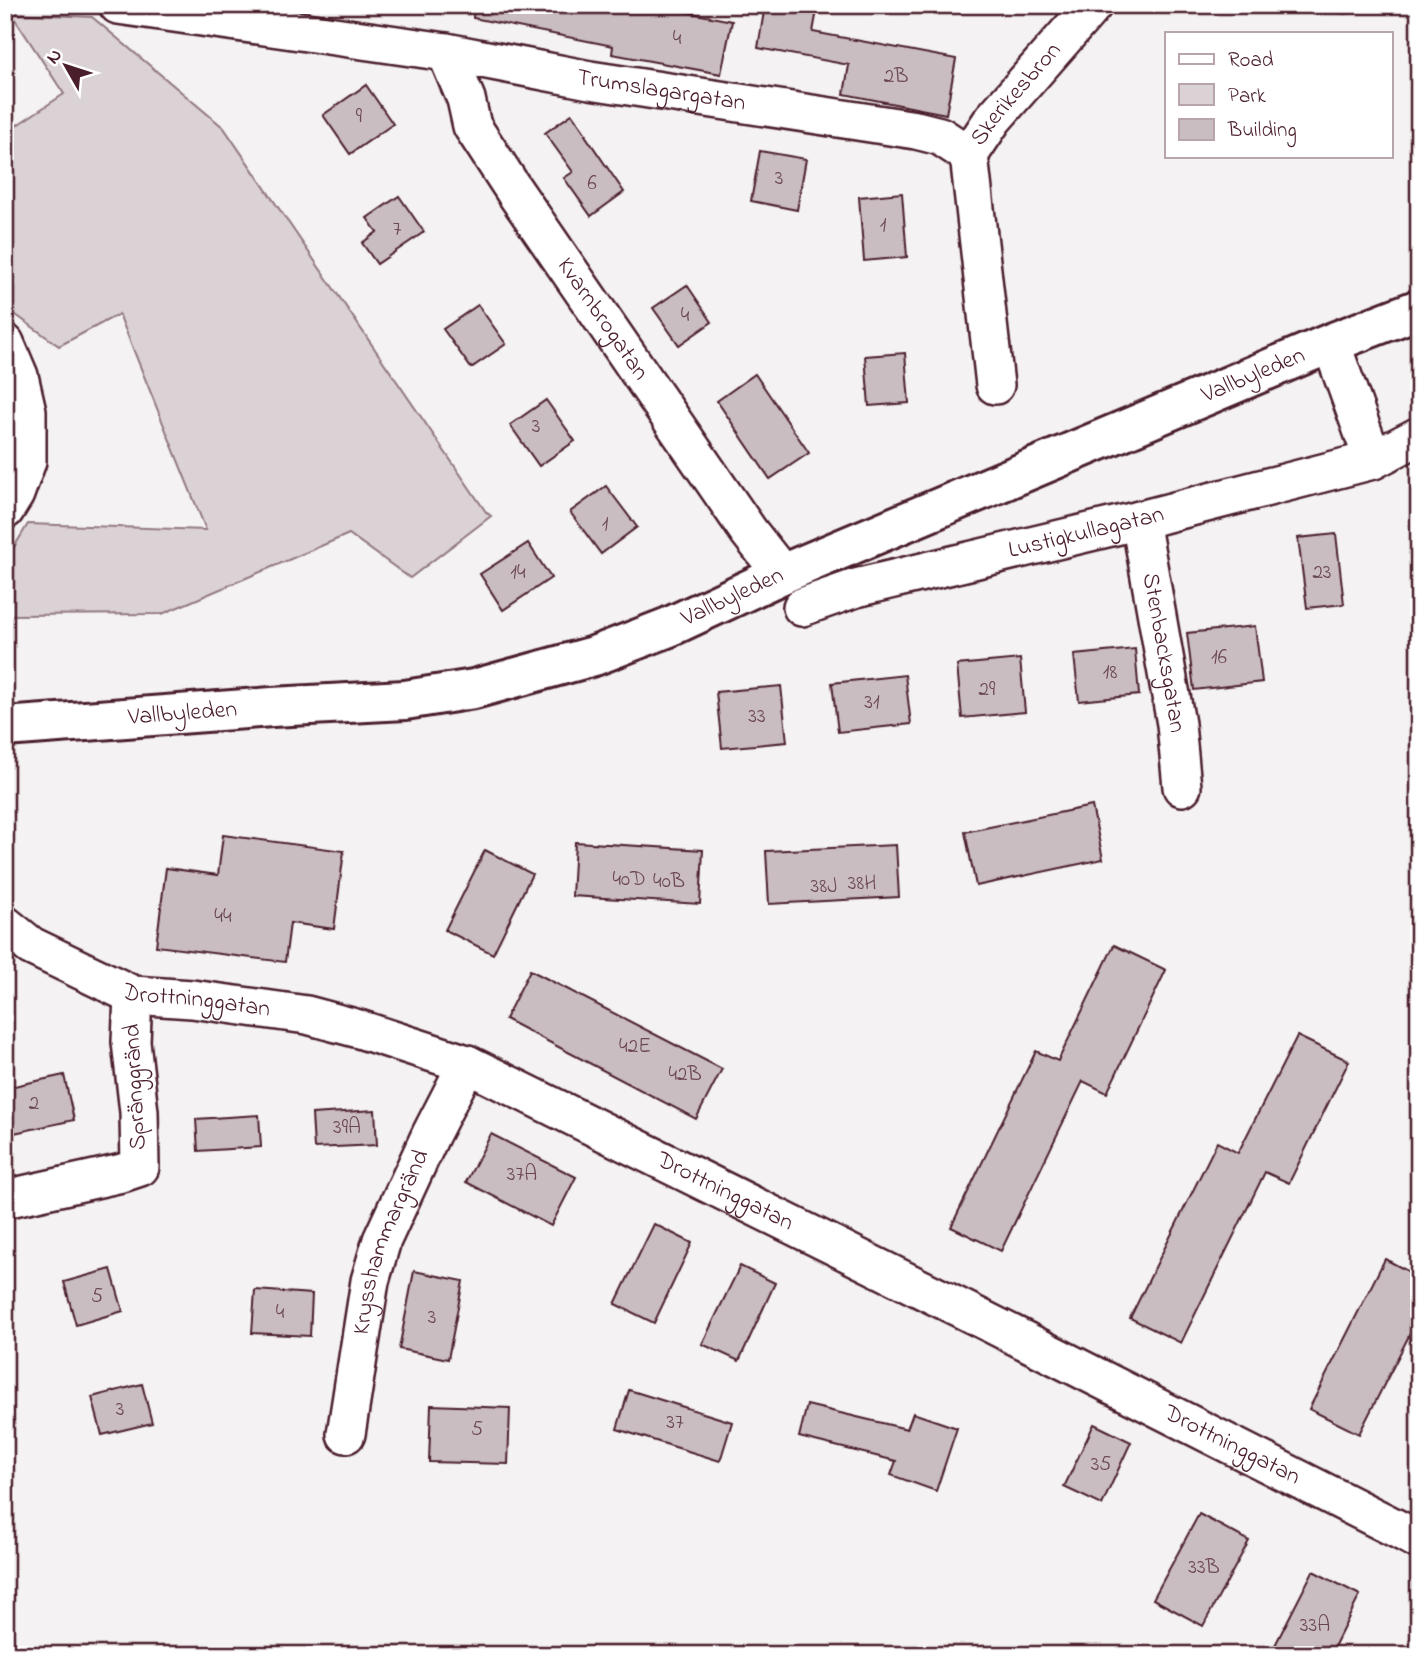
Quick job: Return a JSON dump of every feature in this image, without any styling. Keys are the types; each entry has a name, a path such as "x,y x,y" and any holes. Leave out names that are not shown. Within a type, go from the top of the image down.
{"main road":[{"name":"Vallbyleden","path":"5,727 405,700 474,689 594,656 669,627 782,574 1331,343 1419,309"}],"street":[{"name":"Trumslagargatan","path":"118,5 446,52 603,82 916,130 940,136 969,155"},
{"name":"Skerikesbron","path":"969,155 993,119 1093,5"},
{"name":"Kvarnbrogatan","path":"446,52 466,99 472,126 749,532 782,574"},
{"path":"969,155 995,385"},
{"path":"1331,343 1373,460"},
{"path":"5,344 19,376 27,411 27,461 15,494 5,510"},
{"name":"Lustigkullagatan","path":"802,607 856,588 1140,520 1373,460 1419,436"},
{"name":"Stenbacksgatan","path":"1140,520 1176,724 1182,788"},
{"name":"Drottninggatan","path":"5,925 31,946 133,995 192,999 307,1015 467,1063 1419,1540"},
{"name":"Spränggränd","path":"5,1199 140,1167 139,1112 131,1042 133,995"},
{"name":"Krysshammargränd","path":"346,1434 370,1281 382,1240 430,1134 467,1063"}],"green space":[{"path":"11,13 92,17 224,128 491,516 410,578 349,534 162,614 5,615 5,562 28,524 206,530 119,314 59,346 5,307 5,133 64,94"}],"shaded area":[{"path":"1300,5 1411,5 1344,14"}],"building":[{"path":"474,5 650,5 732,21 721,74 612,54 613,46 473,18"},
{"path":"765,5 818,5 813,32 956,59 946,114 844,94 849,65 758,48"},
{"path":"366,85 393,124 350,154 323,115"},
{"path":"572,114 624,192 591,216 564,178 573,172 545,133"},
{"path":"760,151 806,159 797,210 751,201"},
{"path":"902,193 907,257 864,261 859,197"},
{"path":"399,196 424,232 377,264 362,243 377,232 367,218"},
{"path":"687,285 712,322 679,345 653,308"},
{"path":"478,305 506,344 471,368 443,329"},
{"path":"905,353 909,403 869,406 865,356"},
{"path":"755,374 809,453 770,479 717,401"},
{"path":"546,400 575,441 539,466 510,425"},
{"path":"606,486 637,527 601,554 570,512"},
{"path":"1336,534 1344,604 1307,608 1298,538"},
{"path":"528,543 551,578 503,610 480,574"},
{"path":"1255,626 1262,682 1194,690 1187,633"},
{"path":"1135,649 1139,695 1079,701 1074,655"},
{"path":"1020,659 1025,712 962,718 957,665"},
{"path":"905,675 911,724 838,732 832,683"},
{"path":"781,686 787,742 722,748 716,692"},
{"path":"1092,806 1103,859 976,886 965,832"},
{"path":"223,835 344,851 334,929 290,923 285,962 156,946 166,868 218,875"},
{"path":"575,842 703,850 700,904 572,896"},
{"path":"896,845 899,897 769,904 766,851"},
{"path":"485,850 532,874 493,954 445,930"},
{"path":"1114,945 1166,970 1107,1093 1083,1081 1001,1251 951,1227 1036,1051 1058,1061"},
{"path":"530,970 722,1069 696,1119 505,1019"},
{"path":"1297,1036 1349,1061 1289,1183 1265,1172 1181,1343 1130,1318 1217,1142 1238,1153"},
{"path":"64,1075 74,1120 5,1135 5,1088"},
{"path":"375,1110 377,1145 314,1148 312,1114"},
{"path":"259,1115 261,1147 198,1151 196,1119"},
{"path":"491,1134 576,1177 551,1226 466,1182"},
{"path":"654,1224 692,1243 654,1323 615,1304"},
{"path":"1385,1259 1419,1277 1419,1316 1359,1434 1309,1409"},
{"path":"740,1266 775,1283 739,1361 702,1344"},
{"path":"111,1269 123,1311 76,1325 64,1282"},
{"path":"414,1271 463,1281 448,1359 399,1349"},
{"path":"255,1290 312,1294 310,1336 252,1333"},
{"path":"142,1384 152,1423 102,1435 92,1397"},
{"path":"629,1390 732,1422 720,1461 617,1429"},
{"path":"431,1405 510,1408 508,1464 429,1462"},
{"path":"807,1405 907,1429 913,1413 957,1428 936,1491 891,1475 896,1461 799,1437"},
{"path":"1094,1424 1131,1442 1102,1505 1064,1487"},
{"path":"1199,1514 1249,1541 1203,1626 1153,1599"},
{"path":"1313,1571 1360,1595 1330,1655 1270,1655"}]}
